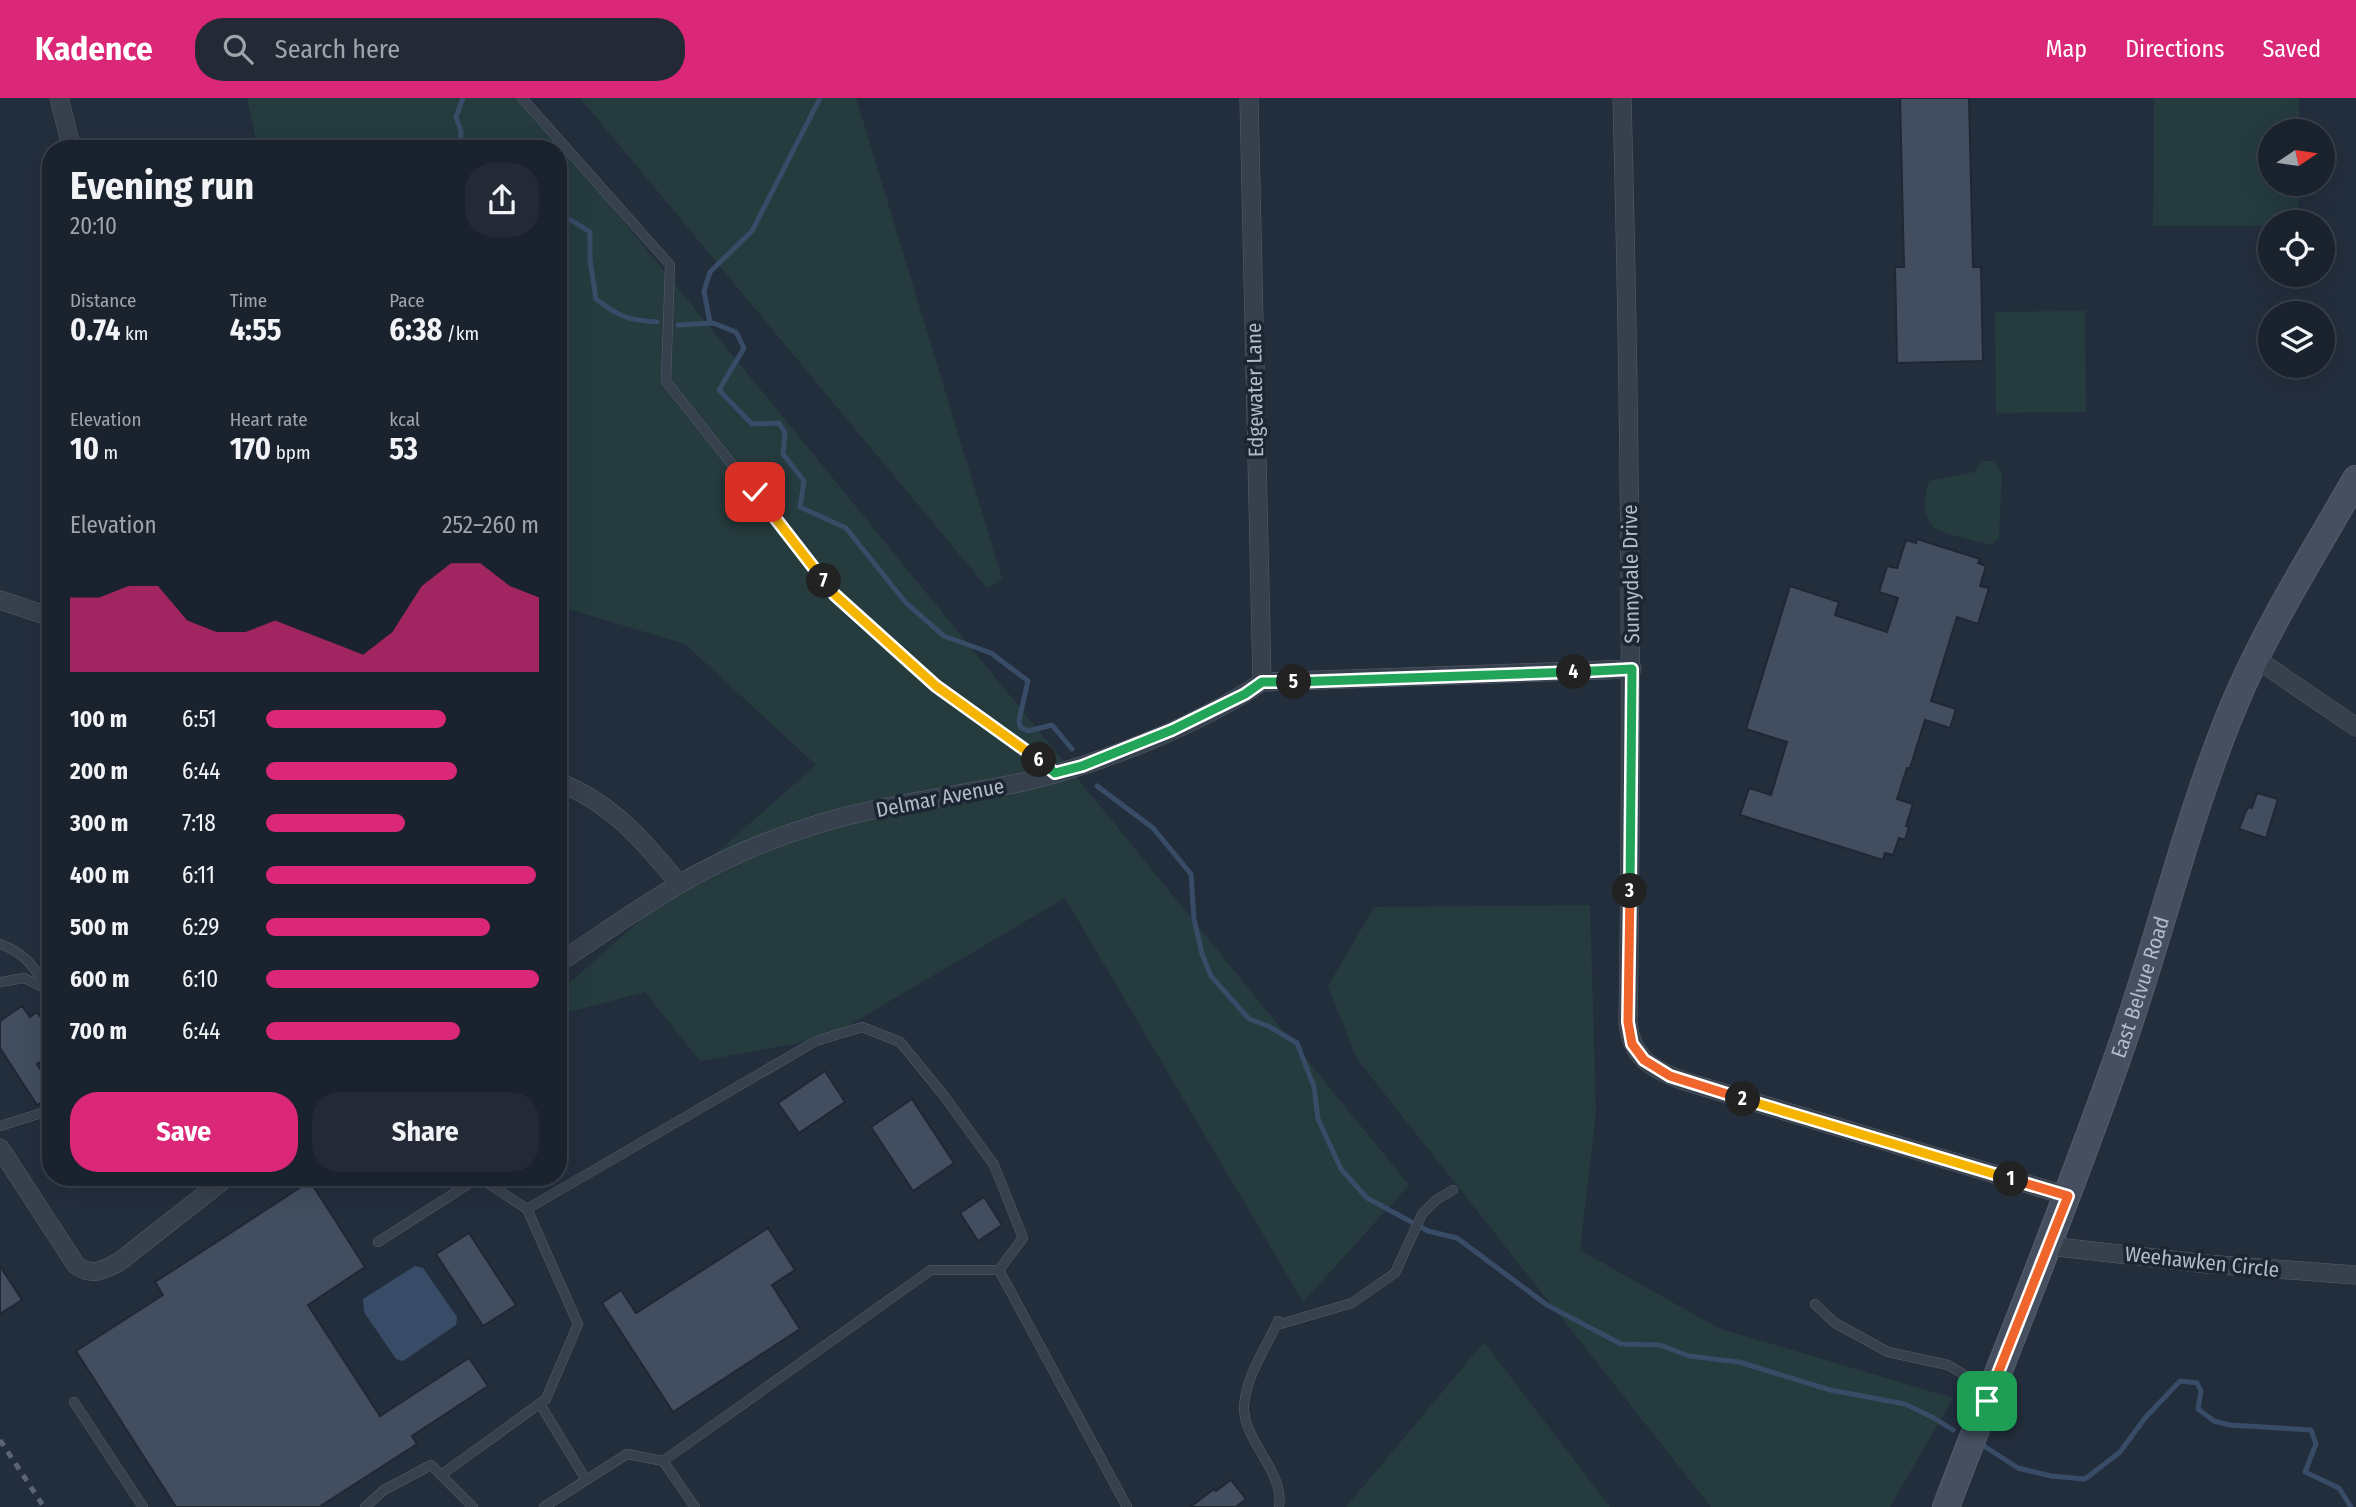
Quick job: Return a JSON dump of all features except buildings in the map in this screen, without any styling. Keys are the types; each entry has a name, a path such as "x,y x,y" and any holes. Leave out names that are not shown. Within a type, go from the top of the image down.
{"street":[{"path":"59,98 70,140"},
{"name":"Edgewater Lane","path":"1249,98 1262,682"},
{"name":"Sunnydale Drive","path":"1622,98 1632,669 1629,1036 1636,1052 1656,1069 1684,1081 2068,1196"},
{"name":"East Belvue Road","path":"1946,1507 2049,1246 2119,1055 2207,775 2255,658 2356,479"},
{"path":"0,600 42,614"},
{"path":"2255,658 2356,727"},
{"name":"Delmar Avenue","path":"567,957 679,884 741,853 825,822 1082,766 1172,730 1245,694 1262,682 1632,669"},
{"path":"567,786 598,802 619,817 645,842 679,884"},
{"path":"0,1148 76,1265 92,1273 120,1262 216,1186"},
{"name":"Weehawken Circle","path":"2049,1246 2207,1264 2356,1275"}],"lane":[{"path":"522,98 559,140"},
{"path":"567,149 670,265 666,382 835,595 936,686 1055,773"},
{"path":"0,943 27,958 42,979"},
{"path":"0,982 24,978 42,987"},
{"path":"567,1186 816,1041 862,1027 900,1042 945,1097 994,1165 1023,1238 999,1270"},
{"path":"0,1126 42,1113"},
{"path":"378,1242 466,1186"},
{"path":"441,1475 546,1399 578,1324 527,1209 491,1186"},
{"path":"527,1209 567,1186"},
{"path":"1279,1507 1277,1486 1247,1423 1244,1406 1254,1369 1278,1323 1352,1303 1395,1273 1422,1214 1436,1200 1453,1190"},
{"path":"663,1461 931,1270 999,1270"},
{"path":"999,1270 1126,1507"},
{"path":"1815,1304 1835,1323 1888,1352 1948,1365 1991,1390"},
{"path":"74,1402 143,1507"},
{"path":"540,1404 586,1480"},
{"path":"544,1507 627,1454 663,1461 695,1507"},
{"path":"365,1507 384,1489 431,1465 472,1507"}],"green space":[{"path":"247,98 523,98 557,140 256,140"},
{"path":"580,98 856,98 1002,578 988,589"},
{"path":"2154,98 2299,98 2299,119 2258,119 2258,196 2298,196 2298,210 2258,210 2258,226 2153,226"},
{"path":"567,152 1409,1185 1303,1302 1065,898 827,1038 700,1061 645,992 567,1013 567,985 816,765 685,644 567,609"},
{"path":"2085,311 2086,412 1996,413 1995,312"},
{"path":"1982,461 1994,461 2002,474 1999,539 1991,545 1936,529 1928,519 1925,506 1929,481 1974,472"},
{"path":"1590,905 1596,1113 1580,1250 1718,1328 1953,1398 1890,1507 1711,1507 1357,1059 1328,986 1374,907"},
{"path":"1484,1342 1610,1507 1346,1507"}],"water":[{"path":"415,1266 423,1268 457,1317 456,1325 403,1361 396,1359 364,1312 363,1299"}],"waterway":[{"path":"460,140 461,131 456,117 463,98"},
{"path":"710,323 704,291 710,272 752,231 820,98"},
{"path":"567,219 590,232 590,260 596,299 624,316 657,322"},
{"path":"678,325 713,323 736,332 744,348 719,390 752,424 779,423 785,433 783,454 804,481 800,507 846,528 906,603 944,636 991,653 1028,681 1019,720 1020,727 1028,731 1052,725 1072,749"},
{"path":"1097,786 1153,828 1191,874 1194,919 1202,954 1211,976 1249,1019 1268,1026 1297,1043 1314,1087 1318,1119 1341,1169 1367,1198 1428,1231 1457,1238 1547,1305 1621,1344 1660,1345 1689,1356 1739,1362 1830,1390 1905,1404 1953,1430"},
{"path":"1981,1444 2018,1468 2051,1476 2085,1479 2120,1452 2145,1418 2180,1381 2197,1383 2201,1391 2198,1409 2214,1421 2230,1425 2311,1430 2316,1444 2305,1472 2339,1488 2351,1507"}],"railway":[{"path":"0,1440 44,1507"}],"route":[{"path":"755,492 835,595 936,686 1055,773 1082,766 1172,730 1245,694 1262,682 1632,669 1628,1022 1632,1044 1636,1052 1656,1069 1684,1081 2068,1196 1987,1401"}]}
